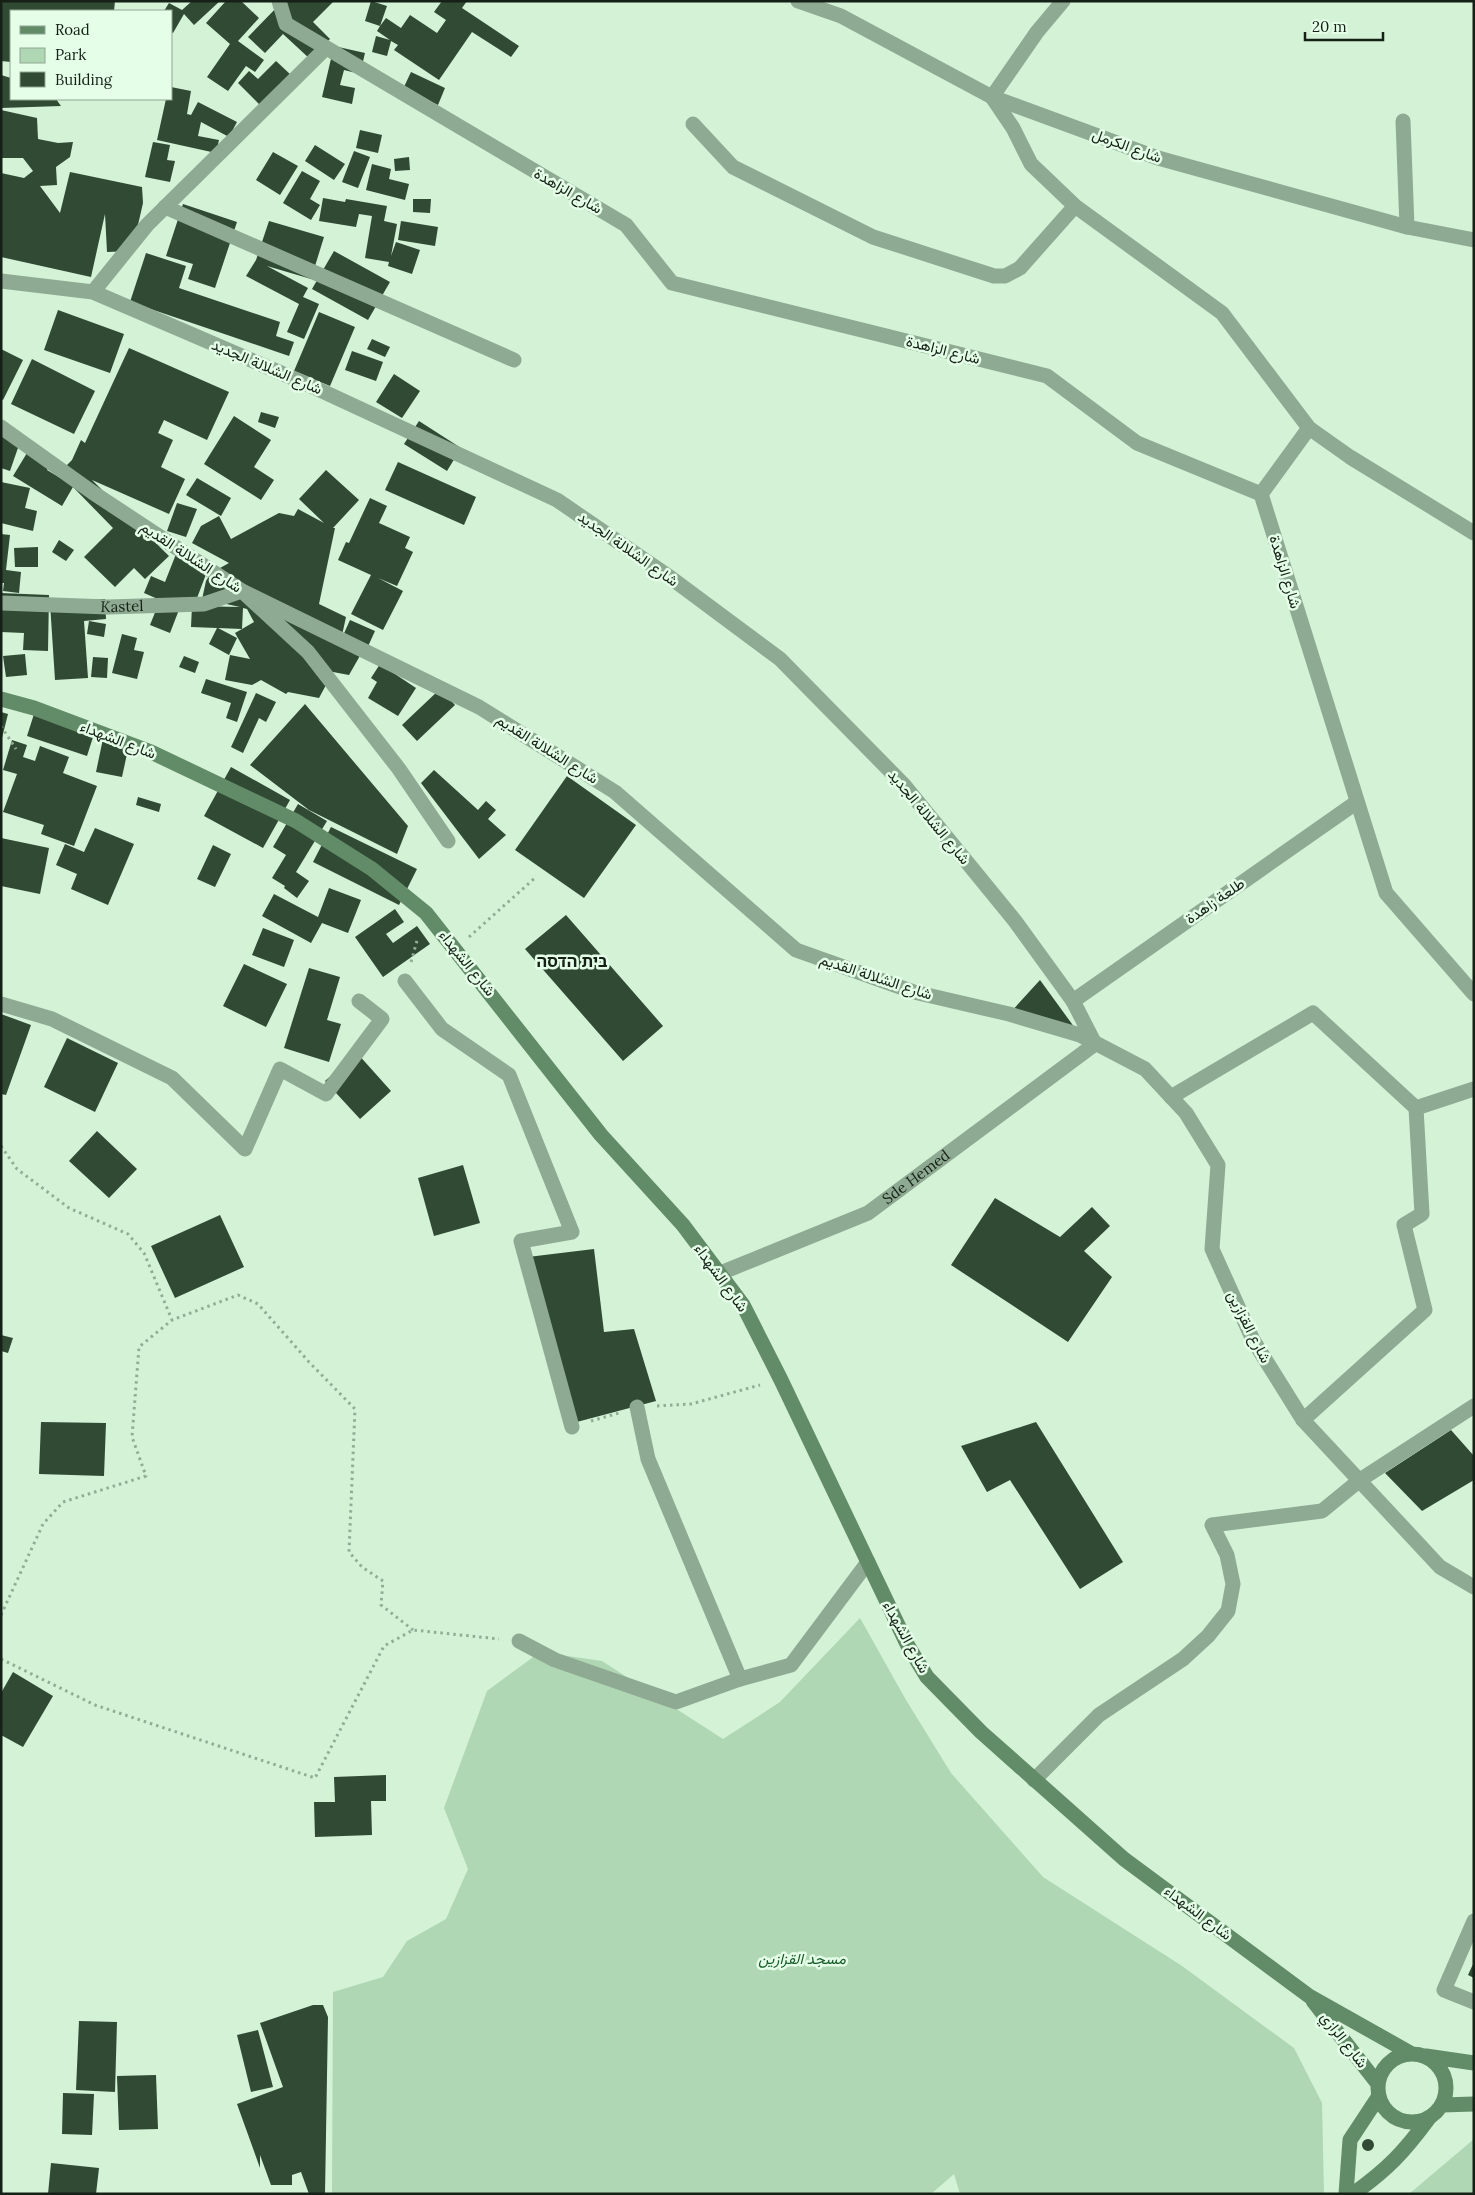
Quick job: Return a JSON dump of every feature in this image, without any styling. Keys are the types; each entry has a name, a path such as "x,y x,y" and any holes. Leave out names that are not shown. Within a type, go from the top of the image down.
{"street":[{"name":"شارع الزاهدة","path":"279,1 286,24 325,49 626,225 672,283 1047,376 1138,442 1261,494 1386,893 1474,994"},
{"name":"شارع الكرمل","path":"798,1 841,16 992,96 1158,158 1407,227 1474,240"},
{"path":"1063,1 1037,32 992,96 1013,128 1031,164 1075,206 1222,313 1309,428 1350,457 1474,534"},
{"path":"93,292 146,225 325,49"},
{"path":"1403,122 1407,227"},
{"path":"693,124 733,167 873,237 994,276 1005,276 1020,268 1075,206"},
{"path":"165,207 514,360"},
{"name":"شارع الشلالة الجديد","path":"1,281 93,292 309,385 557,500 671,578 780,659 904,785 1015,921 1074,1001 1095,1044"},
{"name":"شارع الشلالة القديم","path":"1,427 92,492 242,592 479,707 615,792 796,950 914,992 1009,1014 1080,1035 1095,1044"},
{"path":"1261,494 1309,428"},
{"path":"242,592 308,652 400,769 448,841"},
{"name":"Kastel","path":"1,603 108,606 204,604 242,592"},
{"name":"شارع الشهداء","path":"1,699 34,708 151,752 296,821 372,869 418,906 456,950 601,1135 683,1226 742,1305 781,1380 908,1646 928,1677 981,1732 1124,1859 1309,1996"},
{"name":"طلعة زاهدة","path":"1074,1001 1357,802"},
{"path":"405,981 442,1029 509,1075 572,1232 521,1240 572,1427"},
{"path":"1,1004 52,1019 172,1078 245,1149 280,1069 326,1094 382,1019 359,1001"},
{"path":"1171,1097 1313,1013 1416,1108 1422,1214 1404,1225 1425,1310 1303,1420"},
{"name":"شارع القزازين","path":"1095,1044 1145,1069 1186,1113 1218,1164 1212,1249 1252,1340 1303,1420 1440,1567 1474,1587"},
{"name":"Sde Hemed","path":"718,1274 868,1213 1095,1044"},
{"path":"1416,1108 1474,1089"},
{"path":"1034,1780 1099,1715 1183,1660 1208,1636 1228,1611 1233,1584 1227,1555 1212,1525 1322,1510 1360,1480 1474,1406"},
{"path":"637,1408 648,1459 740,1679"},
{"path":"519,1641 555,1660 676,1702 740,1679 792,1666 868,1562"},
{"path":"1474,1921 1444,1990 1474,2002"},
{"path":"1309,1996 1435,2062 1446,2080 1447,2092 1442,2105 1429,2118 1402,2155 1377,2177 1353,2194"},
{"name":"شارع الرازي","path":"1309,1996 1379,2090"},
{"path":"1346,2194 1350,2140 1379,2090 1386,2066 1402,2055 1419,2055 1474,2063"},
{"path":"1379,2090 1383,2106 1399,2119 1420,2121 1429,2118"},
{"path":"1442,2105 1474,2104"}],"path":[{"path":"1,726 16,749"},
{"path":"456,950 536,876"},
{"path":"1,1146 17,1169 69,1208 128,1234 144,1253 172,1320"},
{"path":"1,1615 43,1524 63,1502 146,1476 132,1437 139,1347 172,1320 238,1296 258,1304 309,1362 355,1409 350,1552 362,1567 383,1581 382,1605 413,1630 519,1641"},
{"path":"572,1427 637,1408 691,1404 781,1380"},
{"path":"1,1659 95,1704 314,1778 384,1646 413,1630"}],"green space":[{"name":"مسجد القزازين","path":"860,1618 906,1700 951,1773 1043,1877 1182,1966 1294,2048 1322,2103 1324,2194 960,2194 954,2174 931,2194 332,2194 333,1992 383,1977 407,1941 446,1919 468,1869 444,1808 487,1691 540,1652 602,1661 723,1739 780,1702"},
{"path":"1474,2139 1474,2194 1409,2194"}],"building":[{"path":"1,1 115,1 114,10 10,10 10,62 1,61"},
{"path":"192,1 220,1 194,25 184,14 173,33 172,10 165,10 169,3 182,10"},
{"path":"226,1 241,1 259,18 238,41 264,60 255,72 246,66 228,91 207,77 230,44 206,23"},
{"path":"277,1 334,1 313,22 330,39 310,59 283,34 265,53 248,37 280,4"},
{"path":"371,1 387,6 380,26 365,21"},
{"path":"442,1 467,1 462,8 519,46 511,57 472,32 439,80 394,50 398,45 391,41 387,56 372,52 376,36 390,40 377,31 386,18 401,28 410,15 437,33 446,20 434,12"},
{"path":"334,46 365,53 360,74 344,70 340,85 355,88 352,104 322,97"},
{"path":"276,61 291,75 261,106 238,83 249,71 258,79"},
{"path":"411,72 445,88 438,105 403,89"},
{"path":"1,75 10,78 10,100 57,100 61,106 1,108"},
{"path":"172,87 191,91 187,114 191,115 198,102 237,122 229,137 201,122 198,136 219,140 216,153 157,140 166,100 172,100"},
{"path":"1,110 37,118 38,139 58,143 73,142 70,157 56,167 57,185 40,186 60,213 70,172 142,187 143,203 132,251 107,252 105,214 91,277 1,257 1,173 24,178 33,171 23,158 1,158"},
{"path":"360,130 382,135 378,153 356,148"},
{"path":"153,142 170,145 167,160 175,161 170,182 145,177"},
{"path":"315,145 345,164 334,180 305,161"},
{"path":"354,151 370,157 358,188 342,182"},
{"path":"273,152 298,166 280,195 256,180"},
{"path":"409,157 410,170 395,171 394,159"},
{"path":"372,164 391,169 389,179 409,184 405,200 366,190"},
{"path":"302,171 320,181 310,199 320,205 311,220 283,203"},
{"path":"323,198 345,202 346,199 387,206 384,221 397,224 391,256 396,242 420,250 412,274 388,266 389,262 365,258 372,216 359,214 356,227 319,221"},
{"path":"413,199 431,199 430,213 413,212"},
{"path":"183,204 237,222 215,288 188,279 193,264 166,256"},
{"path":"269,221 324,237 311,279 267,266 308,288 303,297 319,304 304,339 287,332 299,304 246,276 256,260"},
{"path":"401,221 438,227 435,246 398,240"},
{"path":"334,251 390,282 368,320 312,289"},
{"path":"146,253 186,266 179,288 280,322 276,336 294,342 289,356 130,302"},
{"path":"58,310 124,334 110,373 44,350"},
{"path":"319,312 355,327 330,386 294,371"},
{"path":"372,339 390,347 385,357 367,349"},
{"path":"129,348 229,392 207,440 164,420 158,433 173,440 161,467 185,479 169,514 92,480 169,556 145,579 134,568 115,587 84,557 113,528 73,487 62,506 13,476 30,448 52,461 47,470 67,482 59,473 72,460 81,440 85,443"},
{"path":"1,349 23,360 3,400 1,399"},
{"path":"352,351 383,362 376,381 345,370"},
{"path":"32,359 95,391 74,434 11,404"},
{"path":"394,374 420,391 402,418 376,402"},
{"path":"261,412 279,417 275,428 258,422"},
{"path":"234,416 271,440 254,467 274,480 261,500 204,464"},
{"path":"419,421 461,448 447,471 404,444"},
{"path":"1,435 20,442 10,471 1,468"},
{"path":"398,462 476,497 464,525 385,490"},
{"path":"326,470 359,500 333,528 335,528 319,604 346,617 341,640 350,620 375,631 365,653 361,654 349,675 333,672 319,698 288,692 286,694 261,680 252,685 225,680 230,655 250,659 235,633 242,629 218,628 237,638 229,655 209,644 217,628 191,627 192,606 182,602 170,633 150,625 160,600 144,593 151,576 165,582 178,549 211,561 194,606 240,607 208,600 201,604 206,581 211,573 229,563 192,543 201,526 219,516 231,539 279,513 294,516 298,509 324,523 299,499","holes":["243,608 247,609 254,622 242,629"]},
{"path":"197,478 231,498 221,516 186,495"},
{"path":"1,482 30,488 25,508 37,511 33,531 1,523"},
{"path":"370,498 387,506 379,523 410,537 405,548 413,552 397,586 378,578 403,591 383,630 351,614 371,575 338,560 346,542 349,543"},
{"path":"177,503 197,509 186,537 167,531"},
{"path":"1,534 10,535 6,570 21,572 19,593 3,591 4,583 1,583"},
{"path":"59,540 74,550 66,561 52,552"},
{"path":"38,547 38,567 15,567 14,548"},
{"path":"1,593 49,595 48,651 23,650 24,633 1,632"},
{"path":"105,599 106,619 84,621 88,678 55,680 50,603"},
{"path":"89,621 106,624 104,637 87,634"},
{"path":"122,634 137,638 134,650 144,652 137,679 112,673"},
{"path":"25,654 27,675 6,677 3,656"},
{"path":"184,656 199,662 195,673 179,667"},
{"path":"93,657 108,658 107,678 91,677"},
{"path":"380,664 416,688 398,716 368,698 377,682 371,678"},
{"path":"206,679 247,692 237,722 226,718 231,703 201,693"},
{"path":"440,689 455,705 417,741 402,725"},
{"path":"256,693 276,702 266,722 259,718 243,753 231,747"},
{"path":"305,704 408,826 397,854 309,810 250,765"},
{"path":"1,712 8,714 2,738 1,738"},
{"path":"34,714 94,734 87,756 27,736"},
{"path":"104,734 130,740 122,777 96,772"},
{"path":"12,740 27,745 23,757 35,761 40,746 69,757 63,773 97,786 74,846 41,834 44,825 3,812 17,774 3,770"},
{"path":"231,767 290,800 263,848 204,816"},
{"path":"434,770 478,810 486,801 496,810 488,819 506,835 479,859 421,783"},
{"path":"567,776 636,825 584,898 515,850"},
{"path":"138,797 161,804 159,812 136,805"},
{"path":"298,804 327,821 296,872 309,881 297,898 284,888 285,886 272,878 286,855 273,847"},
{"path":"331,827 417,869 399,905 313,862"},
{"path":"95,828 134,844 108,905 71,889 77,874 56,865 65,844 84,852"},
{"path":"1,838 49,848 40,894 1,886"},
{"path":"213,845 231,854 215,887 197,879"},
{"path":"329,888 361,900 348,933 322,923 311,943 262,916 274,894 318,917"},
{"path":"395,909 404,922 386,934 393,943 417,926 430,944 383,977 355,937"},
{"path":"566,915 663,1026 623,1061 525,949"},
{"path":"263,928 294,940 284,967 252,955"},
{"path":"244,964 287,984 266,1027 223,1006"},
{"path":"309,968 340,977 327,1020 341,1024 329,1062 284,1048"},
{"path":"1040,980 1080,1035 1009,1014"},
{"path":"1,1014 31,1025 6,1095 1,1094"},
{"path":"67,1038 118,1063 95,1112 44,1087"},
{"path":"357,1053 391,1091 360,1119 325,1081"},
{"path":"97,1131 137,1169 109,1198 69,1161"},
{"path":"463,1165 480,1223 434,1236 418,1178"},
{"path":"995,1198 1060,1237 1092,1207 1110,1226 1084,1251 1112,1277 1068,1342 951,1265"},
{"path":"220,1215 244,1267 175,1298 151,1246"},
{"path":"594,1249 604,1332 634,1329 656,1401 573,1423 528,1257"},
{"path":"1,1335 13,1338 8,1353 1,1351"},
{"path":"41,1422 106,1423 104,1476 39,1474"},
{"path":"1036,1422 1123,1562 1080,1589 1010,1480 987,1492 961,1446"},
{"path":"1451,1430 1474,1456 1474,1480 1422,1511 1385,1473"},
{"path":"13,1672 53,1696 23,1747 1,1735 1,1693"},
{"path":"386,1775 386,1801 371,1801 372,1835 315,1837 314,1802 335,1802 334,1777"},
{"path":"1474,1962 1474,1978 1468,1975"},
{"path":"313,2005 323,2005 328,2017 325,2194 309,2194 301,2172 292,2175 292,2185 271,2185 260,2155 260,2168 237,2104 283,2087 260,2023"},
{"path":"79,2021 117,2022 115,2092 76,2090"},
{"path":"258,2030 273,2087 251,2092 237,2035"},
{"path":"156,2075 158,2129 119,2130 117,2076"},
{"path":"63,2093 94,2094 92,2135 62,2134"},
{"path":"1366,2139 1370,2139 1374,2145 1370,2151 1366,2151 1362,2147 1362,2143"},
{"path":"51,2163 99,2168 96,2194 48,2194"}],"district":[{"name":"בית הדסה","path":"572,961"}]}
